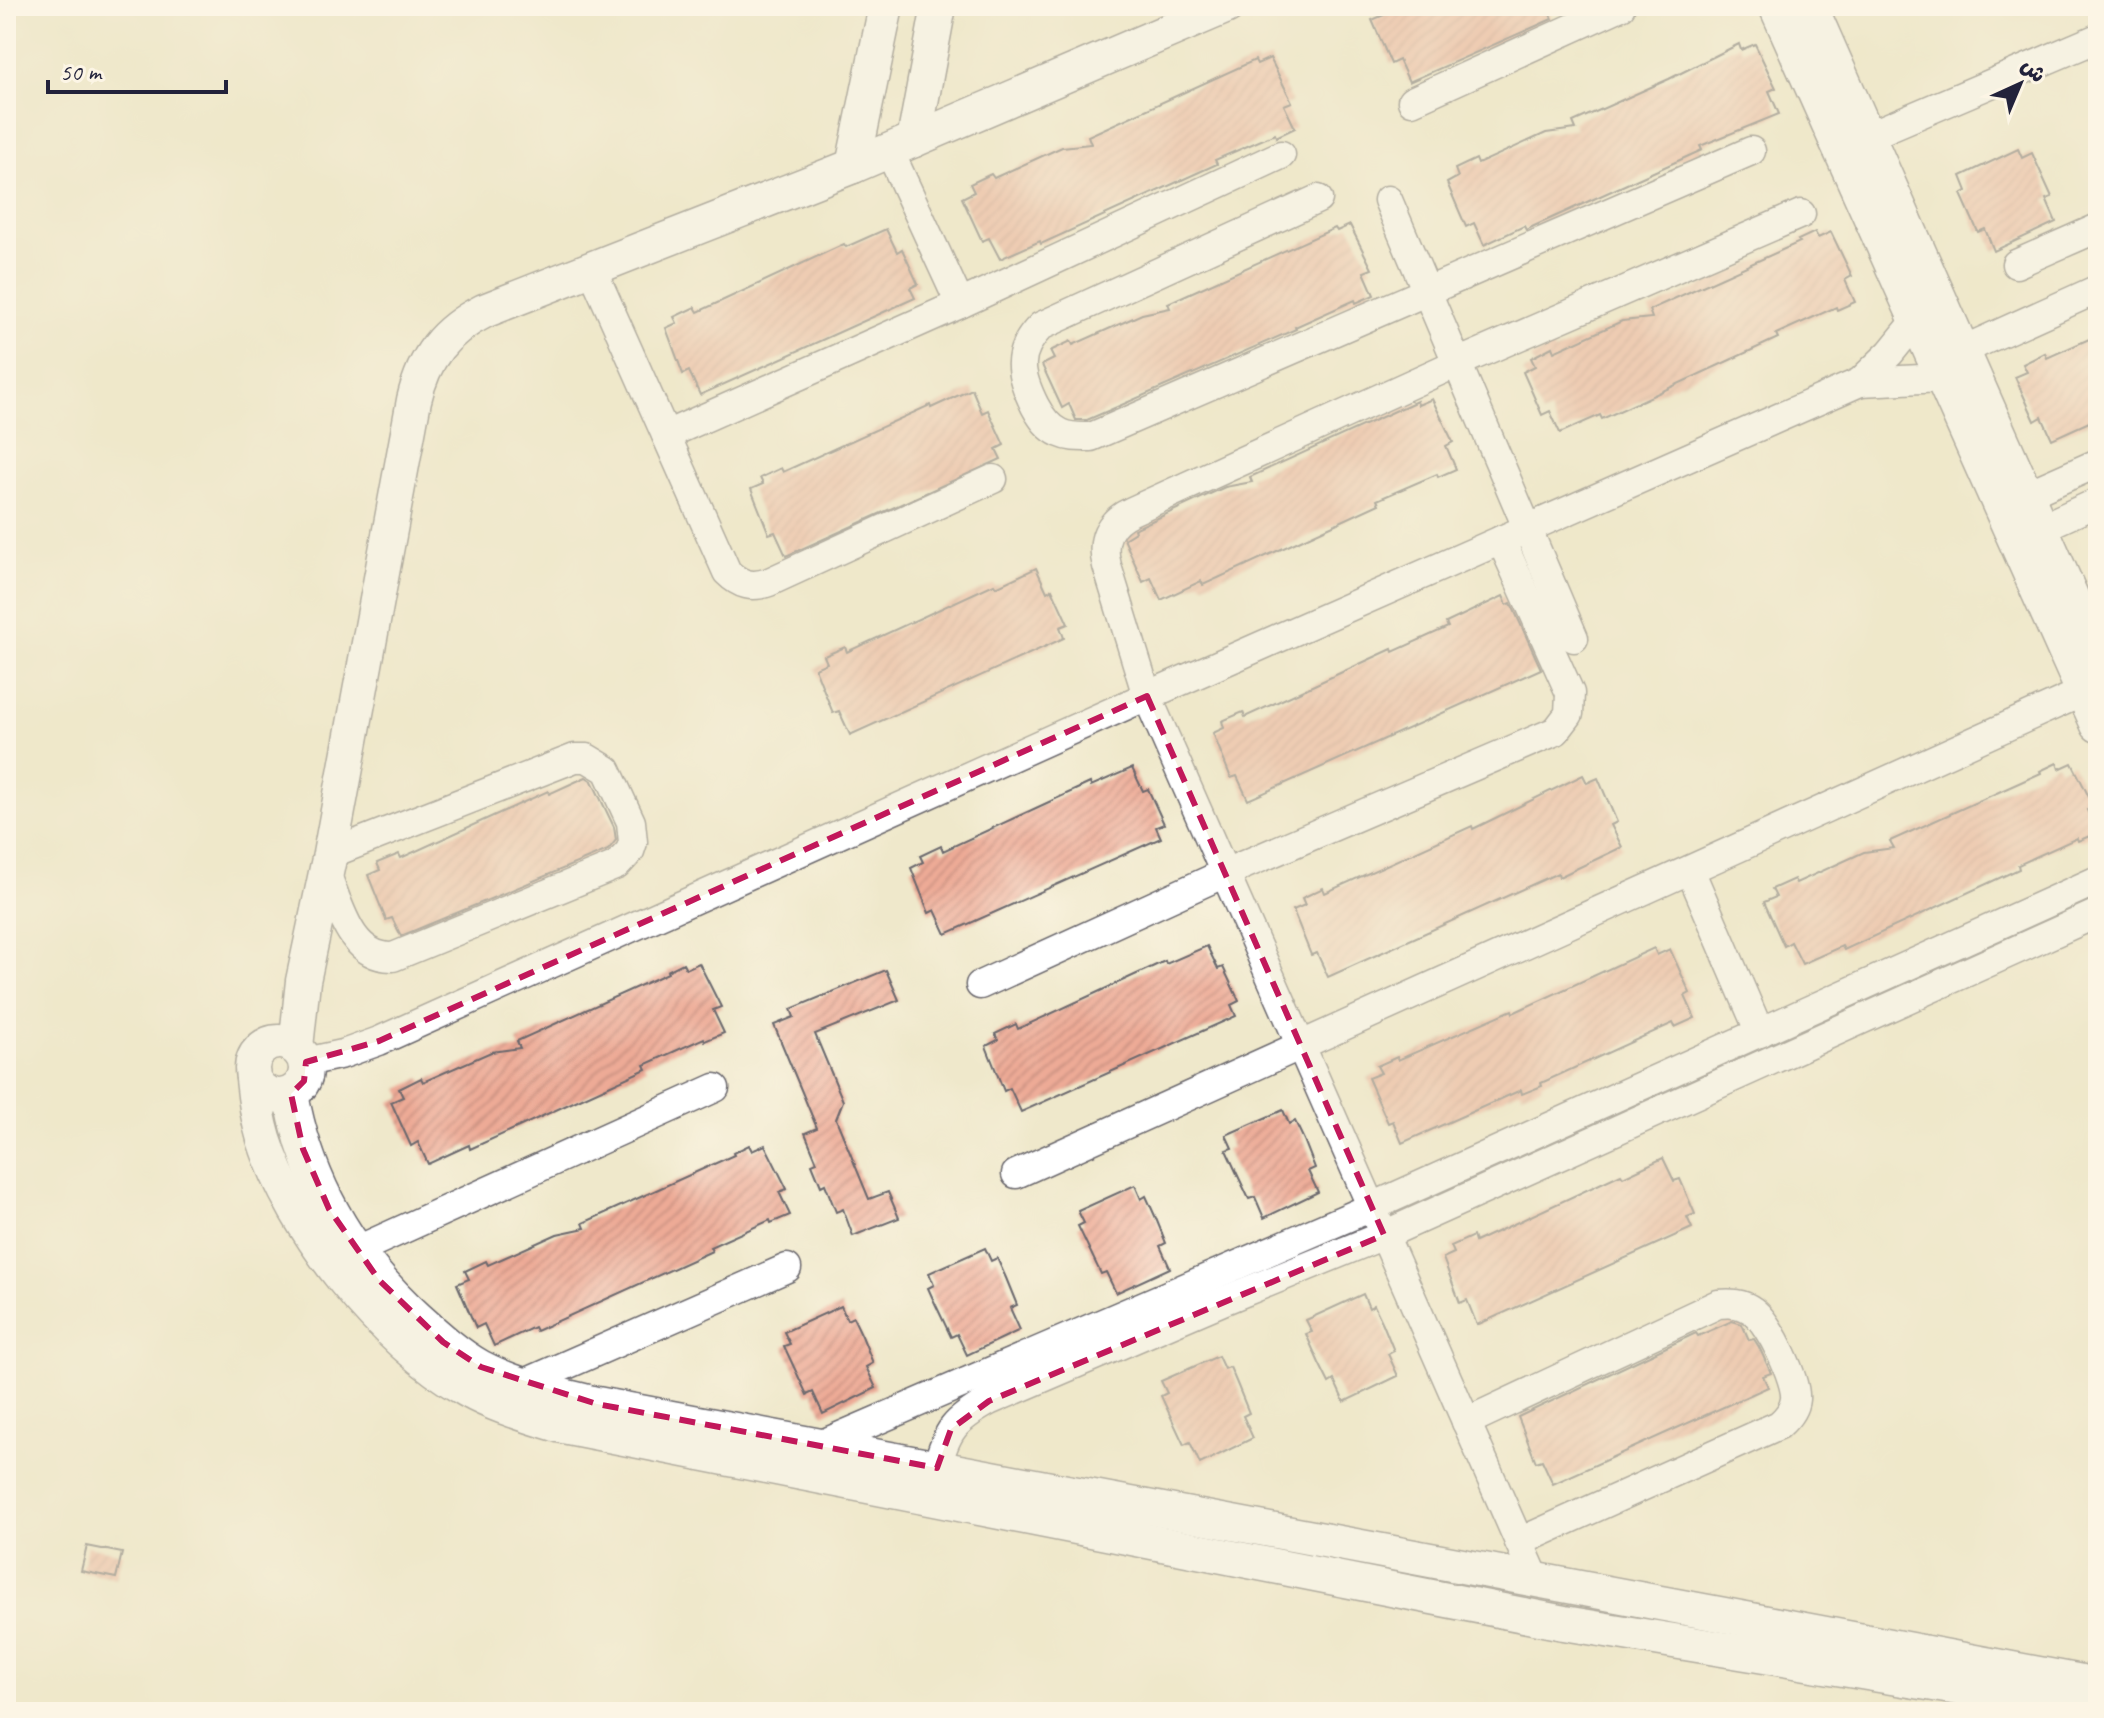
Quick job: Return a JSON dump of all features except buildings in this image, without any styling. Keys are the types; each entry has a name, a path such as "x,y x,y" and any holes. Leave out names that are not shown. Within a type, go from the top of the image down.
{"street":[{"path":"853,166 886,6"},
{"path":"939,6 902,145 960,304"},
{"path":"253,1079 265,1093 283,1096 291,1094 304,1081 290,1051 303,981 420,377 430,355 444,336 462,322 591,267 853,166 1227,6"},
{"path":"1412,101 1621,6"},
{"path":"1776,6 2098,725"},
{"path":"1810,6 2098,657"},
{"path":"1868,136 2098,38"},
{"path":"1318,199 1041,326 1024,348 1021,363 1022,377 1045,422 1058,433 1074,438 1091,437 1751,151"},
{"path":"666,435 960,304 1281,155"},
{"path":"1388,200 1574,638"},
{"path":"1535,1578 1147,696 1104,553 1105,539 1110,526 1132,511 1457,363 1801,214"},
{"path":"2016,264 2098,228"},
{"path":"591,267 727,572 742,583 751,586 769,582 993,479"},
{"path":"1963,350 2098,289"},
{"path":"1916,321 1890,353 1860,382 1147,696 379,1041 343,1054 261,1048 252,1062 253,1079 260,1125 271,1160 303,1221 338,1271 368,1307 416,1355 468,1392 510,1410 558,1425 1564,1623 2098,1711"},
{"path":"1860,382 1942,378"},
{"path":"2026,495 2098,463"},
{"path":"2041,528 2098,502"},
{"path":"980,985 1225,873 1546,736 1564,724 1569,714 1570,693 1501,540"},
{"path":"1016,1174 2083,692"},
{"path":"575,758 587,758 607,770 633,832 630,851 617,865 393,957 372,954 356,941 328,864 575,758"},
{"path":"1690,870 1760,1033"},
{"path":"822,1444 1372,1207 2098,880"},
{"path":"937,1468 951,1429 970,1412 989,1401 1384,1235 2098,913"},
{"path":"355,1251 715,1088"},
{"path":"291,1094 303,1149 315,1179 355,1251 406,1308 443,1342 481,1367 523,1384 597,1404 2098,1685"},
{"path":"523,1384 787,1268"},
{"path":"1466,1422 1718,1304 1743,1306 1764,1321 1791,1375 1795,1386 1793,1408 1779,1425 1519,1542"}],"highlighted area":[{"path":"1147,696 1384,1235 989,1401 951,1429 937,1468 597,1404 481,1367 443,1342 379,1280 329,1209 303,1149 291,1094 304,1081 306,1062 379,1041"}]}
